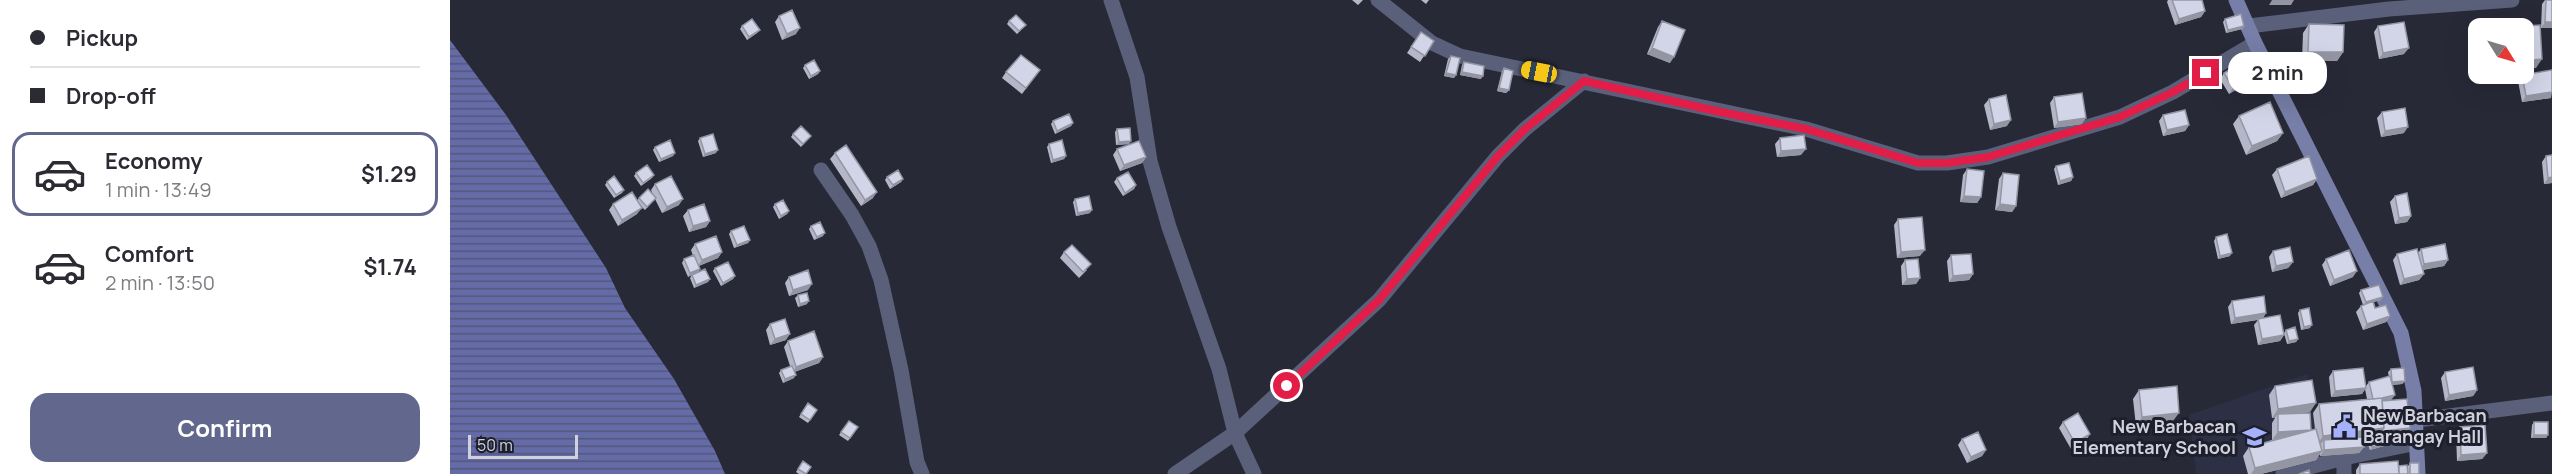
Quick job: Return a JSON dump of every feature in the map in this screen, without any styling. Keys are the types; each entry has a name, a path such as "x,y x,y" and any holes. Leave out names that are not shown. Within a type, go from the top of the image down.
{"street":[{"path":"1111,0 1137,77 1150,161 1169,227 1219,369 1234,433 1254,474"},
{"path":"1378,0 1432,43 1460,56 1806,129 1918,163 1947,163 1988,157 2120,117 2173,92 2255,43"},
{"path":"2236,0 2255,43 2401,333 2414,391 2418,474"},
{"path":"2249,26 2392,4 2512,0"},
{"path":"1176,474 1234,433 1379,300 1498,156 1525,129 1584,81"},
{"path":"821,170 852,215 869,246 881,280 901,370 917,462 922,474"},
{"path":"2417,420 2552,403"},
{"path":"2283,474 2344,458 2417,443"},
{"path":"2344,458 2344,474"}],"shaded area":[{"name":"New Barbacan Elementary School","path":"2307,374 2319,459 2271,474 2196,474 2189,415"}],"water":[{"path":"450,40 506,115 606,268 625,308 674,379 715,451 725,474 450,474"}],"building":[{"path":"2172,0 2202,0 2205,11 2179,19"},
{"path":"2546,0 2552,0 2552,22 2545,22"},
{"path":"792,10 800,28 787,34 779,16"},
{"path":"2241,14 2244,26 2228,30 2225,19"},
{"path":"1016,15 1026,25 1019,31 1009,21"},
{"path":"752,19 760,30 749,37 742,26"},
{"path":"1662,21 1685,30 1674,57 1652,48"},
{"path":"2404,22 2409,48 2383,53 2378,26"},
{"path":"2309,24 2344,25 2343,52 2308,52"},
{"path":"2534,25 2540,25 2542,59 2534,60"},
{"path":"1421,32 1434,41 1425,56 1411,47"},
{"path":"1021,55 1040,70 1026,88 1006,72"},
{"path":"1451,56 1460,58 1456,75 1446,73"},
{"path":"814,60 820,71 811,76 805,65"},
{"path":"2246,60 2255,75 2233,88 2224,73"},
{"path":"1464,62 1484,66 1483,76 1462,72"},
{"path":"1504,68 1513,71 1509,90 1499,88"},
{"path":"2552,70 2552,92 2526,96 2524,84 2534,84 2534,73"},
{"path":"2082,93 2086,118 2058,122 2054,97"},
{"path":"2006,95 2011,120 1994,124 1989,99"},
{"path":"2270,102 2283,133 2252,146 2239,116"},
{"path":"2405,108 2408,127 2385,131 2382,112"},
{"path":"2185,110 2189,125 2167,130 2163,115"},
{"path":"1069,114 1073,123 1057,131 1053,121"},
{"path":"801,126 811,136 803,144 793,134"},
{"path":"1130,128 1131,141 1119,142 1117,129"},
{"path":"713,134 718,150 705,154 700,138"},
{"path":"1804,135 1806,149 1781,151 1780,138"},
{"path":"670,140 675,153 661,159 655,147"},
{"path":"1062,140 1066,156 1053,160 1049,144"},
{"path":"1139,141 1146,157 1124,165 1117,149"},
{"path":"846,145 877,192 865,200 835,153"},
{"path":"2552,155 2552,177 2548,178 2546,156"},
{"path":"2309,156 2317,179 2285,192 2277,169"},
{"path":"2069,163 2073,177 2060,181 2056,166"},
{"path":"647,165 654,175 643,183 636,173"},
{"path":"1967,169 1984,171 1981,197 1964,196"},
{"path":"898,170 903,179 893,185 887,177"},
{"path":"1128,172 1136,185 1125,193 1117,178"},
{"path":"2003,173 2019,175 2016,206 2000,204"},
{"path":"614,176 624,190 616,195 607,182"},
{"path":"671,176 683,199 667,207 655,184"},
{"path":"648,189 656,198 647,207 639,198"},
{"path":"632,192 642,208 622,220 613,204"},
{"path":"2407,193 2411,216 2399,218 2395,196"},
{"path":"1089,196 1092,210 1078,213 1075,199"},
{"path":"783,200 789,211 781,216 775,204"},
{"path":"704,204 710,221 693,226 688,210"},
{"path":"1922,217 1925,250 1901,252 1898,219"},
{"path":"820,222 825,233 817,237 811,226"},
{"path":"744,226 750,240 737,245 731,231"},
{"path":"2227,234 2232,253 2220,256 2216,237"},
{"path":"716,236 722,252 702,260 695,244"},
{"path":"2445,244 2448,260 2424,264 2421,249"},
{"path":"1072,245 1091,264 1083,272 1064,252"},
{"path":"2290,247 2293,262 2276,266 2273,251"},
{"path":"2417,249 2424,274 2404,279 2397,254"},
{"path":"2349,250 2357,271 2334,280 2326,259"},
{"path":"1971,254 1973,274 1953,276 1951,255"},
{"path":"694,255 700,269 690,273 684,259"},
{"path":"1918,259 1920,278 1907,279 1905,260"},
{"path":"728,262 735,276 723,283 715,268"},
{"path":"705,269 710,279 696,285 692,275"},
{"path":"808,270 812,284 793,290 789,277"},
{"path":"2379,285 2383,297 2366,302 2361,290"},
{"path":"807,293 809,301 800,304 798,295"},
{"path":"2264,296 2266,313 2235,318 2232,301"},
{"path":"2373,301 2375,308 2386,305 2390,316 2367,324 2361,306"},
{"path":"2309,308 2312,325 2304,327 2300,310"},
{"path":"2280,315 2284,335 2262,339 2258,319"},
{"path":"785,319 790,334 775,339 770,324"},
{"path":"2295,327 2298,339 2289,341 2286,330"},
{"path":"814,331 823,357 796,367 788,341"},
{"path":"792,366 796,375 785,379 781,370"},
{"path":"2473,367 2477,390 2449,395 2445,372"},
{"path":"2363,368 2366,388 2335,391 2333,371"},
{"path":"2404,368 2405,381 2392,382 2391,369"},
{"path":"2390,376 2395,395 2373,399 2369,382"},
{"path":"2312,380 2316,403 2278,409 2275,386"},
{"path":"2177,386 2179,413 2142,417 2139,390"},
{"path":"2382,398 2384,428 2323,436 2319,404"},
{"path":"2407,399 2410,428 2383,431 2382,401"},
{"path":"808,403 817,410 810,420 801,414"},
{"path":"2078,413 2090,434 2075,443 2063,422"},
{"path":"2310,413 2311,430 2278,432 2278,414"},
{"path":"849,421 858,427 850,438 841,432"},
{"path":"2534,422 2548,422 2548,435 2534,435"},
{"path":"2485,425 2487,453 2461,455 2460,427"},
{"path":"2316,429 2322,451 2255,468 2249,447"},
{"path":"1978,432 1986,450 1971,457 1962,439"},
{"path":"2384,434 2386,443 2372,447 2369,439"},
{"path":"2363,437 2364,447 2324,450 2324,440"},
{"path":"803,461 811,467 806,474 798,469"},
{"path":"2398,461 2399,474 2360,474 2360,464"},
{"path":"2410,463 2419,463 2419,474 2410,474"},
{"path":"2407,465 2408,474 2399,474 2399,466"}],"place":[{"name":"New Barbacan Barangay Hall","path":"2345,426"},
{"name":"New Barbacan Elementary School","path":"2254,437"}],"route":[{"path":"1287,386 1379,300 1498,156 1525,129 1584,81 1806,129 1918,163 1947,163 1988,157 2120,117 2173,92 2206,73"}]}
